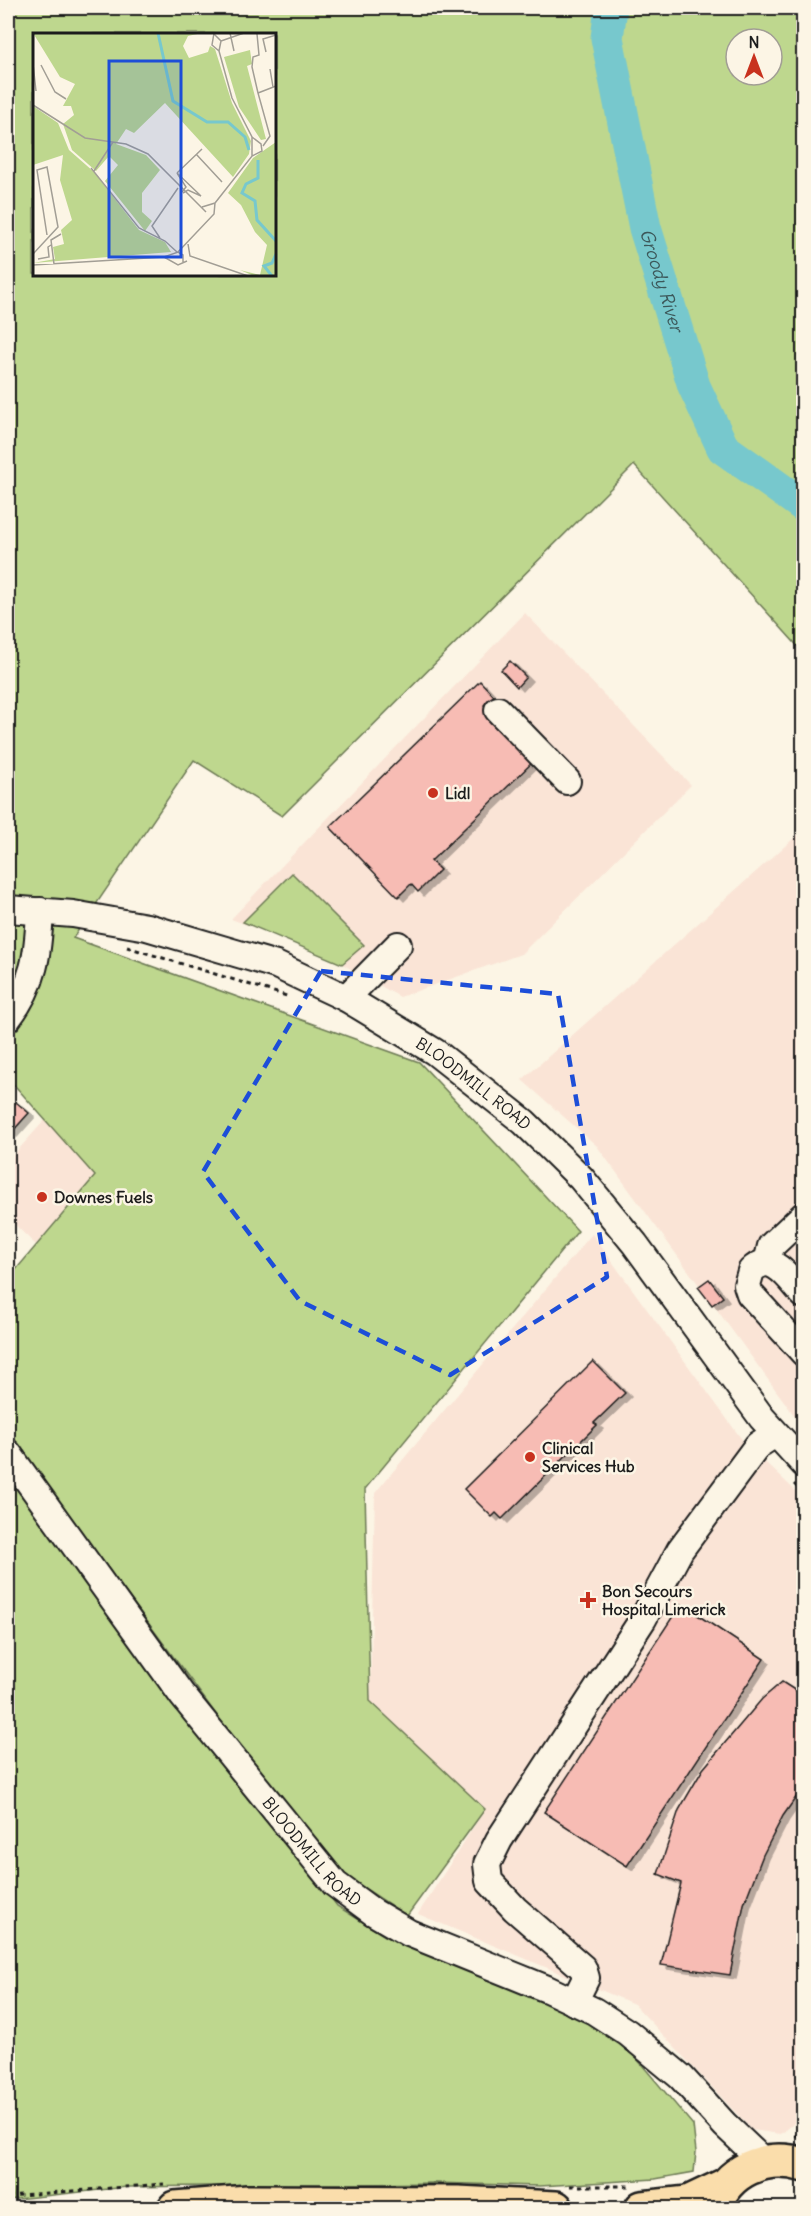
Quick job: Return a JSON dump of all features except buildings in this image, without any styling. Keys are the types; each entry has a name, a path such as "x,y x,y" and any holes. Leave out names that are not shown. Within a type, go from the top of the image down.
{"main road":[{"path":"642,2208 688,2203 761,2171"},
{"path":"174,2208 248,2202 459,2203 556,2208"}],"street":[{"path":"498,710 567,781"},
{"name":"BLOODMILL ROAD","path":"8,909 103,919 185,937 276,965 346,998 435,1052 524,1122 581,1178 635,1244 775,1434 797,1472"},
{"path":"8,1018 27,987 37,960 40,911"},
{"path":"346,998 398,945"},
{"path":"767,1263 771,1246 804,1215"},
{"path":"804,1295 784,1271 771,1263 760,1264 751,1271 747,1285 750,1294 804,1353"},
{"path":"574,2002 586,1978 583,1968 515,1909 489,1881 487,1864 499,1840 643,1619 680,1550 758,1445 775,1434"},
{"name":"BLOODMILL ROAD","path":"8,1453 182,1695 335,1884 373,1912 409,1934 574,2002 628,2033 681,2077 761,2171"}],"path":[{"path":"123,946 298,1000"},
{"path":"797,1472 804,1493"}],"highlighted area":[{"path":"321,971 558,994 607,1277 450,1375 300,1301 203,1172"}],"shaded area":[{"path":"525,613 691,785 521,954 400,997 342,964 288,940 231,919"},
{"path":"803,830 803,1423 794,1415 597,1146 522,1080"},
{"name":"Downes Fuels","path":"45,1120 95,1176 36,1245 8,1218 8,1161"},
{"name":"Bon Secours Hospital Limerick","path":"592,1234 743,1441 803,1498 803,2116 781,2134 752,2130 634,2004 418,1914 485,1809 370,1701 375,1493"}],"green space":[{"path":"8,8 803,8 803,652 634,465 282,816 194,760 73,938 419,1062 578,1231 365,1489 370,1701 485,1809 407,1916 349,1878 305,1834 8,1434 8,1279 95,1176 8,1078"},
{"path":"292,873 364,945 342,964 243,922"},
{"path":"8,1474 337,1906 385,1936 502,1982 588,2021 626,2046 693,2125 696,2152 694,2172 655,2179 540,2186 435,2183 127,2187 8,2200"}],"waterway":[{"name":"Groody River","path":"611,8 607,38 645,228 694,386 723,448 804,506"}],"place":[{"name":"Lidl","path":"433,793"},
{"name":"Downes Fuels","path":"42,1197"},
{"name":"Clinical Services Hub","path":"530,1457"},
{"name":"Bon Secours Hospital Limerick","path":"588,1600"}]}
